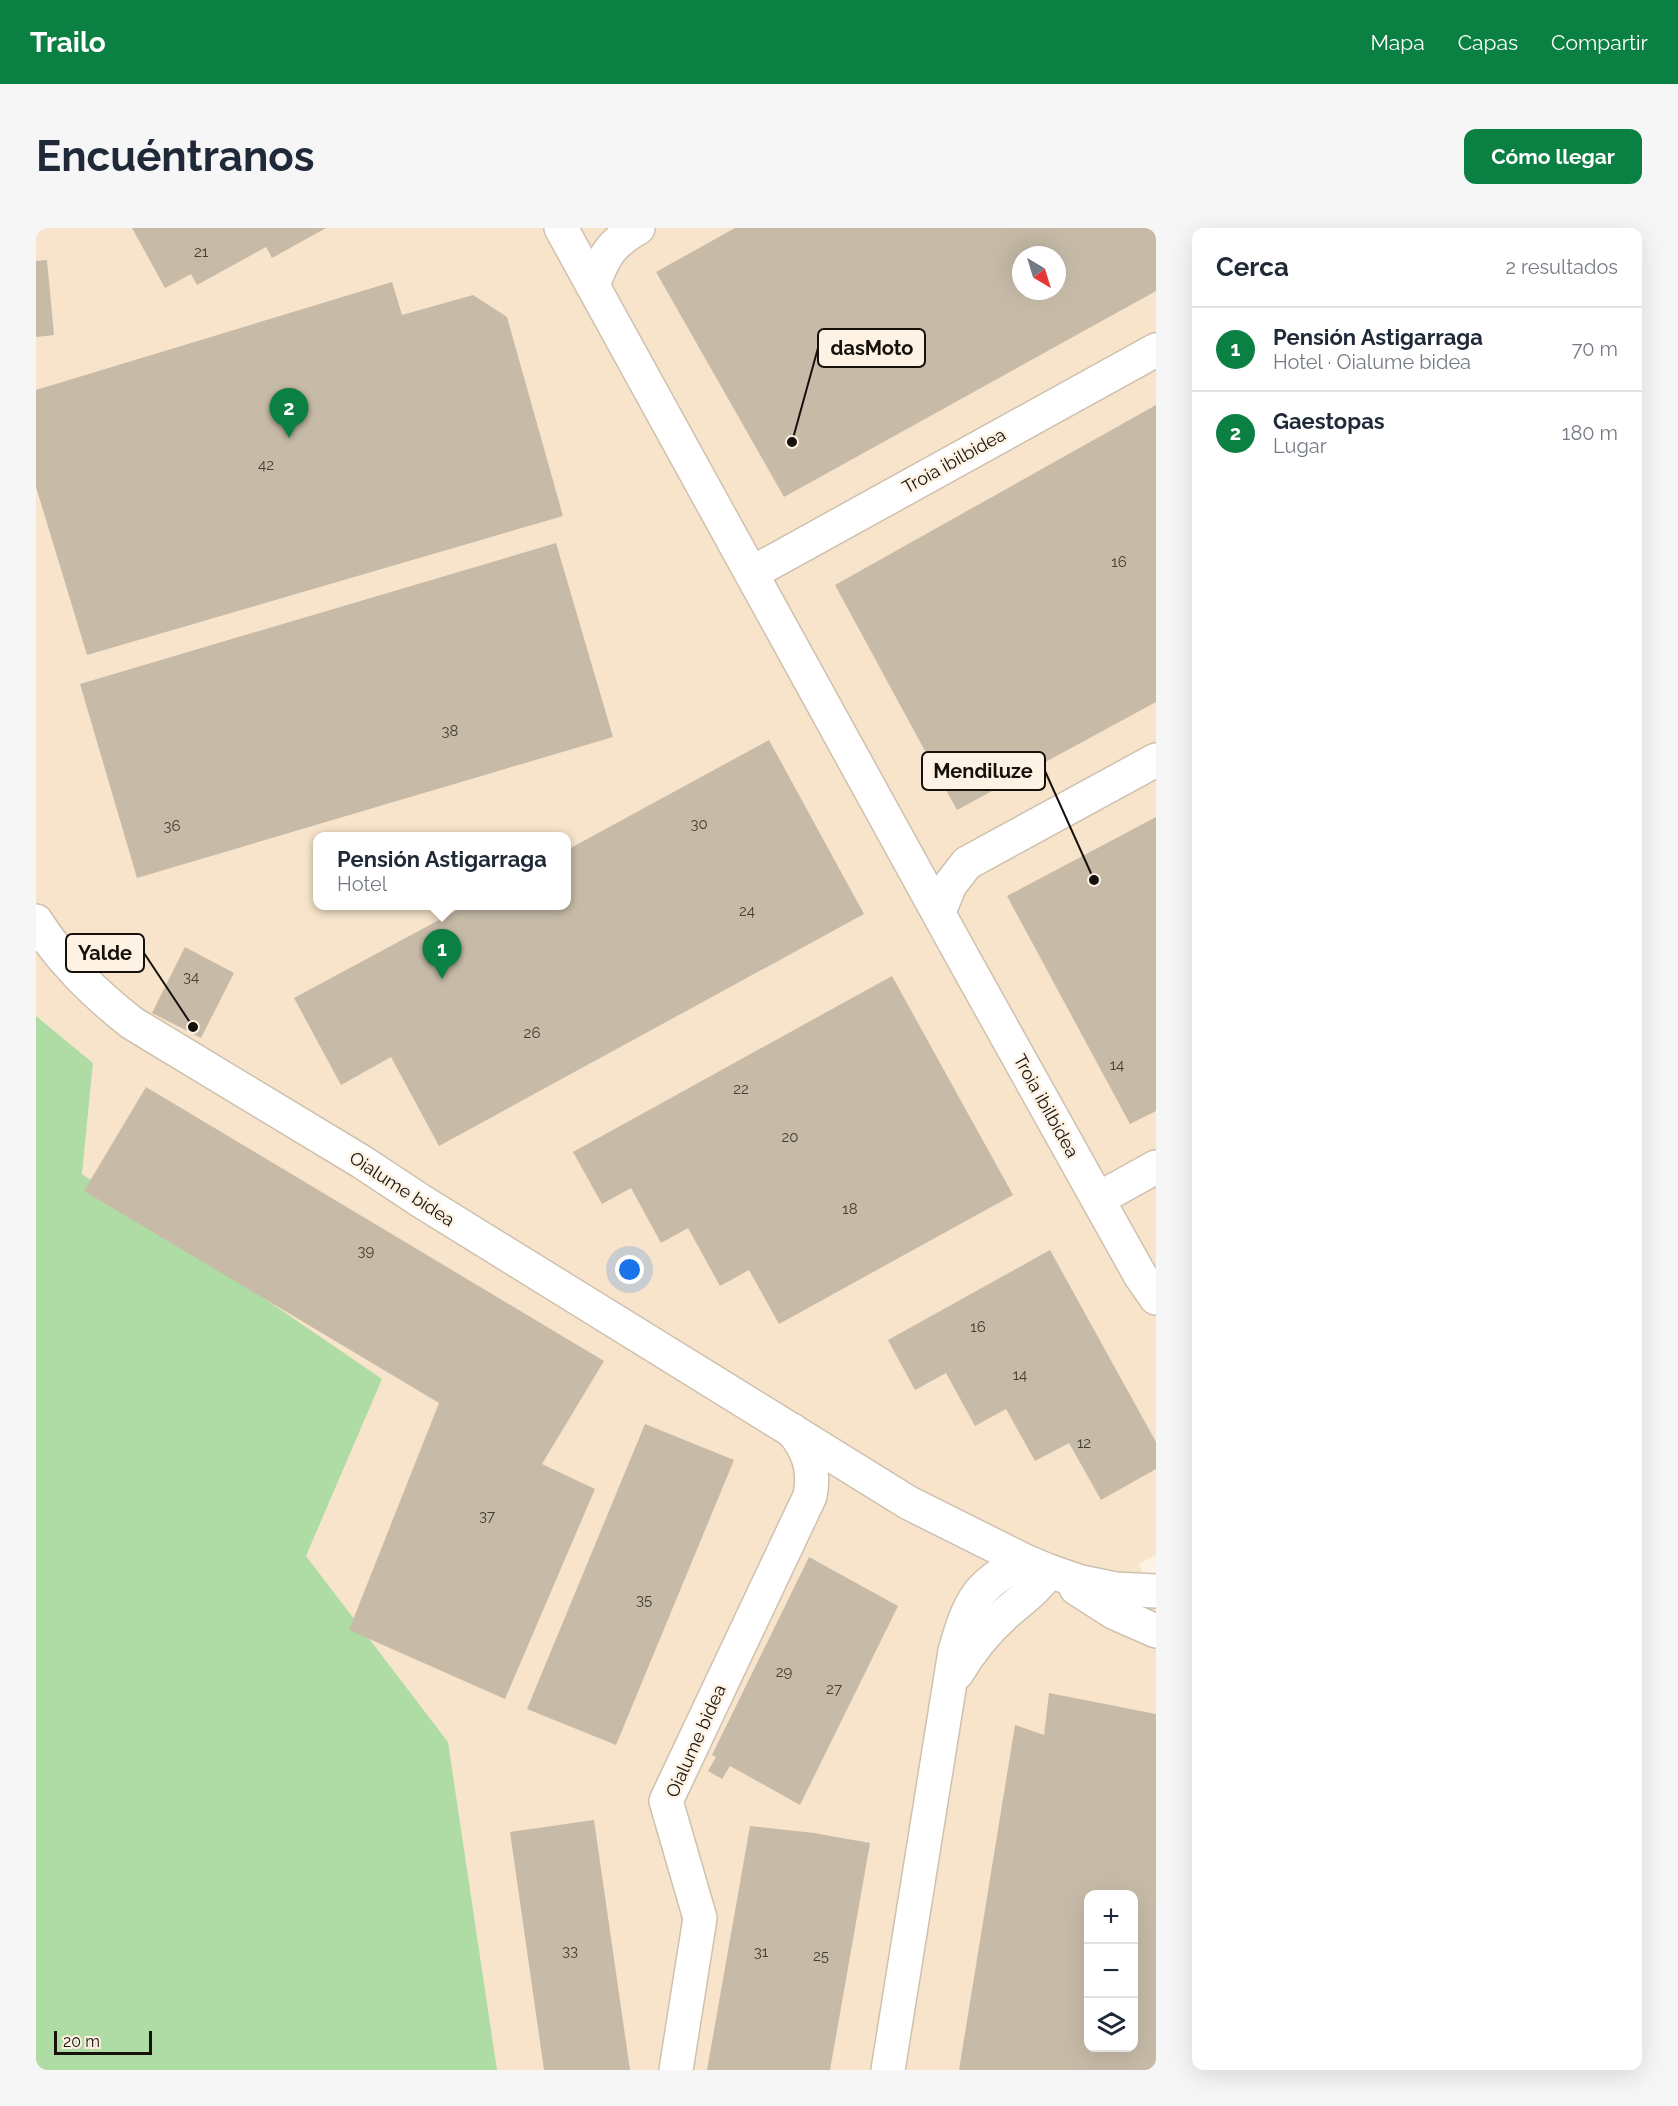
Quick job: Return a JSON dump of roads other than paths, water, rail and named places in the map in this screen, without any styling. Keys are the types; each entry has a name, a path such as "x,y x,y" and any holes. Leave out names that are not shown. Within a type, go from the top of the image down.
{"street":[{"name":"Troia ibilbidea","path":"561,228 1140,1275 1156,1298"},
{"path":"593,285 603,260 620,238 638,228"},
{"name":"Troia ibilbidea","path":"752,573 1156,350"},
{"path":"939,912 950,885 967,863 1156,760"},
{"name":"Oialume bidea","path":"36,921 73,971 101,999 132,1023 362,1162 421,1202 909,1503 1037,1566 1115,1613 1156,1631"},
{"path":"1098,1199 1156,1167"},
{"name":"Oialume bidea","path":"676,2070 700,1918 666,1801 810,1497 813,1480 811,1464 807,1452 792,1430"},
{"path":"888,2070 950,1684 966,1656 987,1631 1034,1590 1037,1566"},
{"name":"Oialume bidea","path":"1037,1566 1081,1582 1114,1589 1156,1591"}],"place":[{"name":"Gaestopas","path":"289,438"},
{"name":"dasMoto","path":"792,442"},
{"name":"Mendiluze","path":"1094,880"},
{"name":"Pensión Astigarraga","path":"442,979"},
{"name":"Yalde","path":"193,1027"}]}
